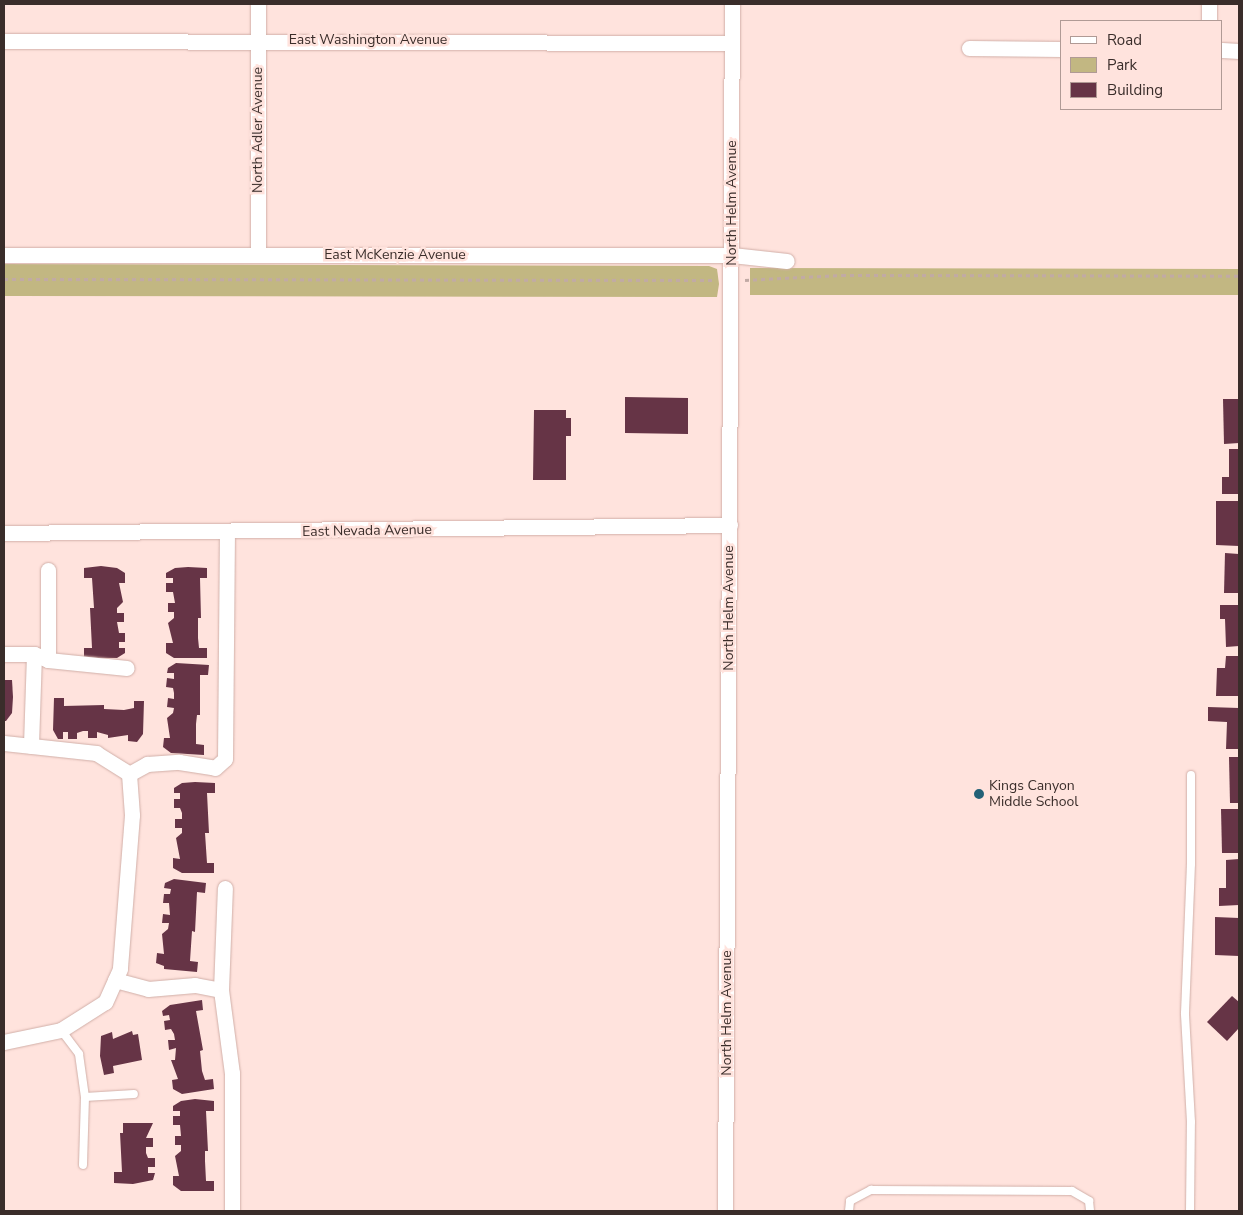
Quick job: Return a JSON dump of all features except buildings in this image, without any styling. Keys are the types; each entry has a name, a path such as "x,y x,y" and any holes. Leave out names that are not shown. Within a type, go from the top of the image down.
{"street":[{"name":"North Adler Avenue","path":"258,4 258,255"},
{"name":"North Helm Avenue","path":"725,1211 732,280 732,4"},
{"path":"1209,4 1209,20"},
{"name":"East Washington Avenue","path":"4,41 258,40 732,43"},
{"path":"969,48 1060,49"},
{"path":"1223,50 1239,51"},
{"name":"East McKenzie Avenue","path":"4,255 732,255 787,261"},
{"name":"East Nevada Avenue","path":"4,533 227,533 730,525"},
{"path":"129,774 147,764 179,762 215,768 225,760 227,533"},
{"path":"32,746 48,570"},
{"path":"4,654 127,668"},
{"path":"4,743 96,753 129,774"},
{"path":"4,1042 61,1030 105,1002 120,969 128,900 132,815 129,774"},
{"path":"225,888 221,990 232,1073 232,1211"},
{"path":"115,980 148,989 195,985 221,990"}],"lane":[{"path":"1190,1211 1191,1122 1185,1013 1191,864 1191,775"},
{"path":"61,1030 79,1054 85,1097 83,1165"},
{"path":"85,1097 134,1094"},
{"path":"849,1211 850,1200 871,1190 1072,1191 1089,1201 1090,1211"}],"path":[{"path":"4,279 732,280 842,275 1239,276"}],"green space":[{"path":"4,264 709,266 717,269 719,284 717,297 4,296"},
{"path":"750,268 1239,269 1239,295 750,295"}],"place":[{"name":"Kings Canyon Middle School","path":"979,794"}]}
